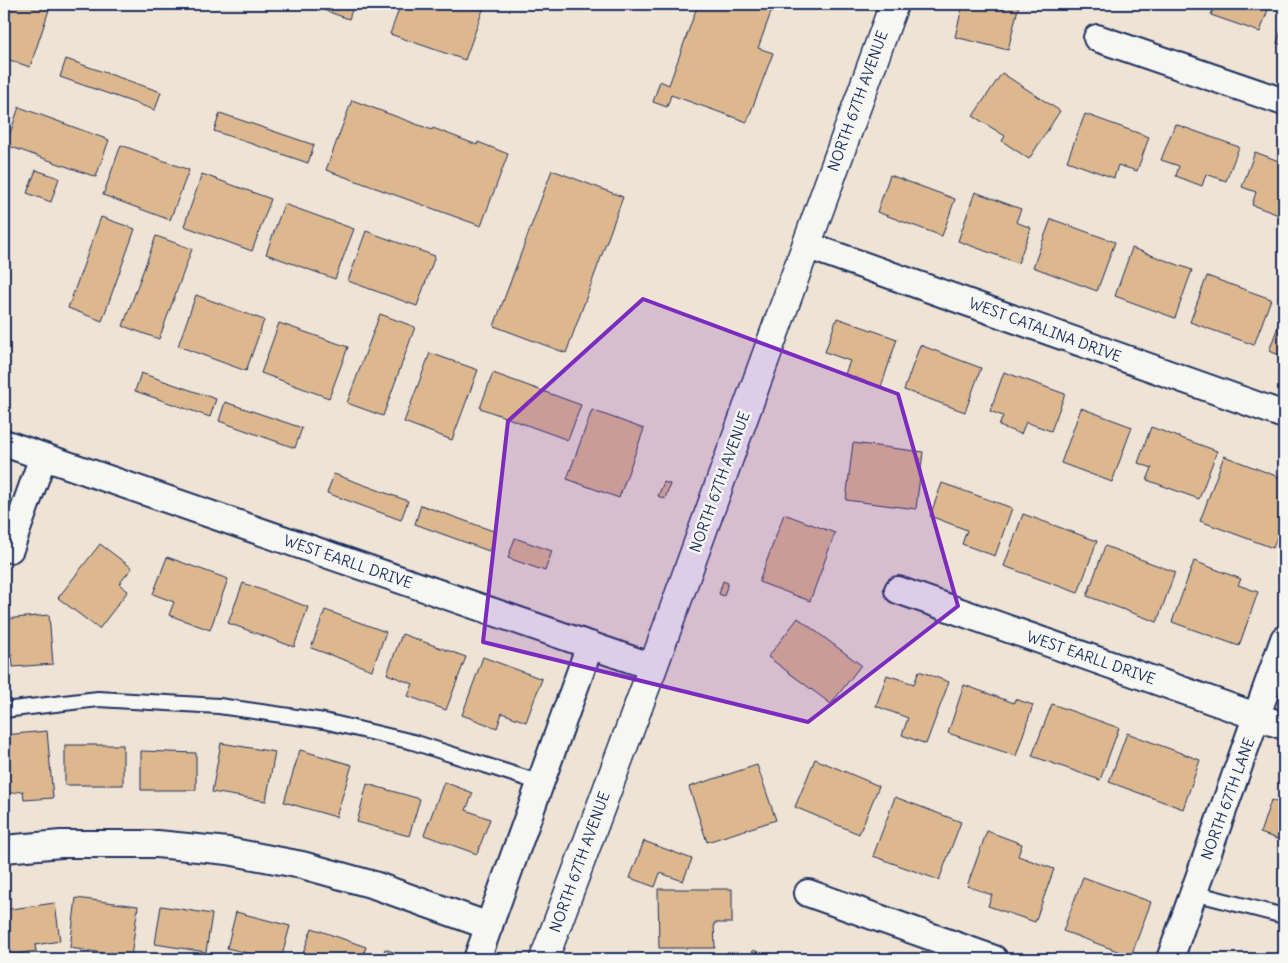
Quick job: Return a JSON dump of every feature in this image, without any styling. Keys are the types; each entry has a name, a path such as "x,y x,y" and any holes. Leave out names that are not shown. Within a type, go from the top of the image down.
{"main road":[{"name":"NORTH 67TH AVENUE","path":"544,959 653,667 894,4"}],"street":[{"path":"1097,38 1284,102"},
{"name":"WEST CATALINA DRIVE","path":"806,245 1284,415"},
{"name":"WEST EARLL DRIVE","path":"4,443 653,667"},
{"path":"10,549 43,457"},
{"name":"WEST EARLL DRIVE","path":"898,590 1284,726"},
{"name":"NORTH 67TH LANE","path":"1170,959 1284,639"},
{"path":"477,959 590,645"},
{"path":"4,849 61,844 157,844 228,850 302,865 374,885 489,926"},
{"path":"808,893 994,959"}],"lane":[{"path":"4,710 98,699 219,706 324,721 413,742 541,782"},
{"path":"1194,893 1284,916"}],"highlighted area":[{"path":"643,299 898,394 958,606 808,722 483,642 508,421"}],"building":[{"path":"4,4 51,4 30,67 4,58"},
{"path":"306,4 354,4 349,19"},
{"path":"401,4 485,4 465,60 390,34"},
{"path":"698,4 774,4 758,48 773,53 747,122 671,95 667,107 653,102 660,81 669,85"},
{"path":"963,4 1019,4 1008,50 955,37"},
{"path":"1215,4 1270,4 1260,32 1211,15"},
{"path":"1284,22 1284,46 1277,43"},
{"path":"66,59 161,92 155,110 60,77"},
{"path":"1002,73 1060,111 1029,159 1002,141 1005,136 973,116"},
{"path":"352,100 432,130 433,128 477,145 478,142 508,154 481,226 326,170"},
{"path":"19,107 109,140 96,177 6,145"},
{"path":"220,113 314,145 308,163 214,131"},
{"path":"1085,114 1149,137 1137,171 1118,165 1114,178 1067,161"},
{"path":"1175,124 1239,147 1226,181 1206,174 1202,186 1176,176 1179,166 1161,160"},
{"path":"121,145 189,170 170,220 103,195"},
{"path":"1255,152 1284,163 1284,217 1252,205 1256,192 1242,187"},
{"path":"36,170 59,178 51,202 27,193"},
{"path":"552,170 623,197 566,353 494,326"},
{"path":"202,174 271,199 252,251 184,226"},
{"path":"890,175 955,199 942,236 877,212"},
{"path":"975,192 1021,209 1016,222 1031,228 1018,263 958,241"},
{"path":"284,204 354,229 335,279 266,254"},
{"path":"101,217 135,229 102,321 68,308"},
{"path":"1051,219 1115,242 1097,291 1033,267"},
{"path":"366,231 435,256 417,306 348,281"},
{"path":"156,236 192,249 159,339 123,326"},
{"path":"1132,248 1192,270 1175,318 1115,296"},
{"path":"1207,276 1271,299 1254,345 1190,322"},
{"path":"196,295 264,320 246,371 178,346"},
{"path":"1284,310 1284,357 1269,351"},
{"path":"380,314 415,327 383,416 347,403"},
{"path":"837,318 897,339 881,387 845,374 850,361 825,352"},
{"path":"279,323 348,347 329,398 261,373"},
{"path":"920,345 981,368 965,412 904,390"},
{"path":"430,353 478,370 452,440 404,422"},
{"path":"1004,372 1065,394 1051,431 1026,422 1021,434 999,426 1003,416 990,411"},
{"path":"141,373 216,399 210,417 135,391"},
{"path":"493,373 581,405 568,440 480,408"},
{"path":"225,402 302,428 295,448 219,421"},
{"path":"1081,408 1132,427 1112,482 1061,463"},
{"path":"592,410 644,429 619,498 567,479"},
{"path":"1151,427 1217,451 1199,499 1147,480 1152,468 1138,463"},
{"path":"853,443 923,452 916,509 846,500"},
{"path":"1224,456 1284,479 1284,518 1273,548 1200,521"},
{"path":"334,474 408,501 401,520 327,493"},
{"path":"664,482 670,484 665,499 658,496"},
{"path":"942,483 1012,508 995,556 962,544 967,530 930,516"},
{"path":"421,505 496,532 489,551 415,524"},
{"path":"784,514 835,533 810,601 759,582"},
{"path":"1023,514 1097,541 1078,593 1004,566"},
{"path":"515,538 552,551 545,571 508,558"},
{"path":"100,544 132,568 119,584 128,591 99,629 58,598"},
{"path":"1105,546 1175,572 1157,622 1087,596"},
{"path":"167,557 228,579 210,630 169,615 174,602 153,594"},
{"path":"1194,561 1241,579 1238,585 1258,592 1239,646 1172,622"},
{"path":"723,581 728,583 724,596 719,594"},
{"path":"243,583 308,607 294,647 228,623"},
{"path":"325,610 386,632 372,670 311,648"},
{"path":"49,615 53,664 13,667 12,654 4,655 4,619"},
{"path":"798,618 861,665 831,704 768,657"},
{"path":"402,634 466,657 446,710 408,696 413,684 387,674"},
{"path":"483,657 542,679 526,722 502,713 497,728 462,715"},
{"path":"919,671 949,682 926,744 902,735 908,718 876,706 887,675 914,684"},
{"path":"964,685 1014,703 1015,699 1033,705 1016,756 948,733"},
{"path":"1052,704 1119,728 1100,780 1032,756"},
{"path":"47,731 53,798 24,800 23,791 4,794 4,735"},
{"path":"1127,733 1200,760 1183,809 1109,782"},
{"path":"221,743 275,752 266,801 212,792"},
{"path":"65,745 123,745 123,785 65,785"},
{"path":"300,750 352,765 336,817 284,802"},
{"path":"141,751 196,753 196,790 141,790"},
{"path":"815,759 879,786 859,834 795,807"},
{"path":"757,765 776,820 707,842 689,787"},
{"path":"444,782 473,793 466,810 490,819 477,854 424,835"},
{"path":"367,784 420,799 409,836 357,822"},
{"path":"895,797 961,822 939,880 873,856"},
{"path":"1271,800 1284,805 1284,852 1280,850 1283,841 1260,833"},
{"path":"987,831 1022,844 1018,856 1054,869 1035,922 988,906 992,895 967,886"},
{"path":"644,841 692,859 683,881 660,873 655,887 630,878"},
{"path":"1083,877 1151,902 1131,956 1063,931"},
{"path":"658,889 732,889 732,923 714,923 715,948 659,948"},
{"path":"76,898 138,906 131,957 70,948"},
{"path":"55,903 60,941 35,945 36,951 8,955 4,929 4,910"},
{"path":"161,906 212,914 206,952 155,944"},
{"path":"236,912 290,926 281,959 271,959 227,948"},
{"path":"312,928 366,947 362,959 301,959"},
{"path":"385,949 413,959 381,959"},
{"path":"753,950 778,959 750,959"}]}
